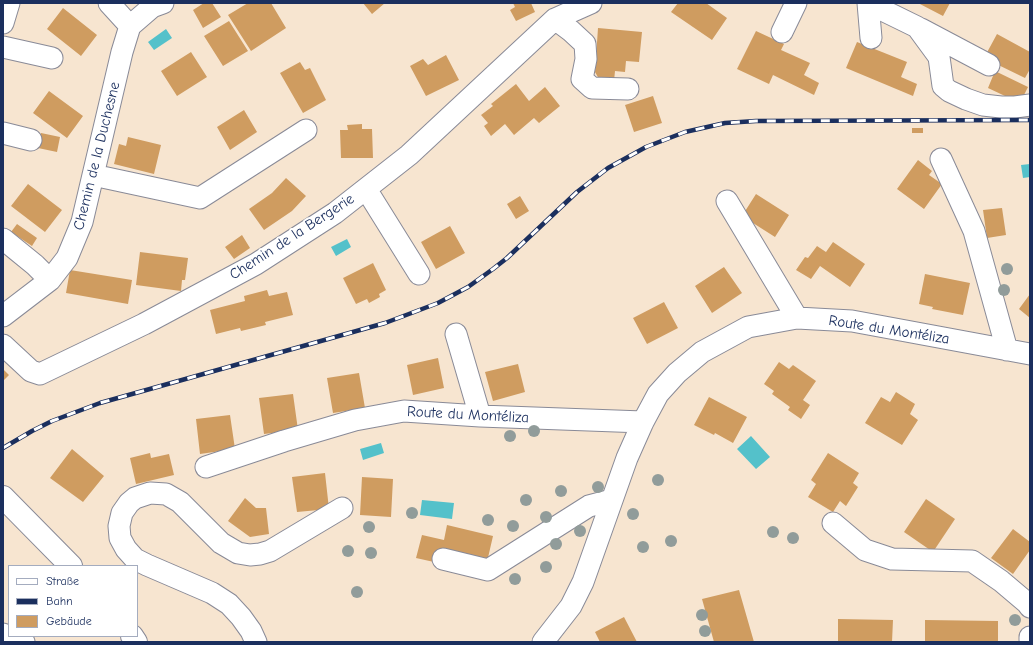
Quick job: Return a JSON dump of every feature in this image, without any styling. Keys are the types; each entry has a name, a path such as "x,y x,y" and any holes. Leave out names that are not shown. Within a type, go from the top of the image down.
{"main road":[{"path":"3,497 70,565"}],"street":[{"path":"3,23 10,3"},
{"path":"109,3 130,26 152,7 163,3"},
{"name":"Chemin de la Bergerie","path":"3,345 31,371 40,374 144,324 256,264 335,213 409,155 555,19 591,3"},
{"path":"782,32 796,3"},
{"path":"868,3 989,65"},
{"path":"868,3 871,38"},
{"path":"555,19 571,31 584,44 586,59 582,79 592,88 628,89"},
{"name":"Chemin de la Duchesne","path":"3,316 50,280 67,258 82,222 122,52 130,26"},
{"path":"916,27 939,57 943,86 949,91 983,105 1008,107 1030,106"},
{"path":"3,47 52,58"},
{"path":"93,175 200,198 306,130"},
{"path":"3,133 32,140"},
{"path":"941,159 974,231 1007,350"},
{"path":"366,189 419,274"},
{"path":"727,201 797,318"},
{"path":"3,239 50,280"},
{"name":"Route du Montéliza","path":"543,642 571,606 583,582 627,458 642,422 658,394 677,373 702,352 748,327 797,318 852,321 1030,354"},
{"path":"456,334 480,416"},
{"name":"Route du Montéliza","path":"206,467 284,441 356,420 404,411 480,416 642,422"},
{"path":"256,642 251,631 229,604 212,593 135,559 126,549 120,538 119,526 122,513 129,503 135,498 150,493 166,494 180,502 221,543 238,553 250,555 270,551 342,508"},
{"path":"443,559 488,570 588,506 612,500"},
{"path":"833,523 865,550 892,559 972,561 1001,581 1027,603 1030,608"},
{"path":"11,637 24,642"}],"water":[{"path":"166,29 172,38 154,50 148,42"},
{"path":"1030,164 1030,177 1023,178 1021,165"},
{"path":"347,239 351,247 336,256 331,247"},
{"path":"751,436 770,457 756,469 737,449"},
{"path":"381,443 384,453 363,460 360,449"},
{"path":"422,500 454,503 452,519 420,515"}],"building":[{"path":"204,3 212,3 221,17 203,28 193,10"},
{"path":"248,3 271,3 286,28 251,51 228,15"},
{"path":"363,3 385,3 372,14"},
{"path":"513,3 531,3 535,12 516,21 510,10 515,7"},
{"path":"678,3 706,3 727,18 712,40 671,12"},
{"path":"918,3 950,3 943,16"},
{"path":"63,8 97,35 81,56 47,29"},
{"path":"229,21 248,51 223,66 204,36"},
{"path":"598,28 642,32 639,62 626,61 625,72 615,71 614,81 599,79 595,72"},
{"path":"756,31 784,44 781,50 810,63 804,75 819,83 814,95 773,75 769,84 737,69"},
{"path":"997,34 1030,52 1030,69 1025,78 984,58"},
{"path":"857,42 907,62 901,77 917,84 913,96 846,68"},
{"path":"191,52 207,77 177,96 161,71"},
{"path":"446,55 459,80 426,96 410,66 423,59 428,65"},
{"path":"300,62 305,70 310,68 326,100 303,113 280,73"},
{"path":"995,71 1028,87 1020,103 988,88"},
{"path":"516,84 529,101 545,87 560,106 539,123 534,118 514,135 505,124 491,136 484,126 488,123 481,115 493,106 491,104"},
{"path":"49,91 83,116 67,138 33,113"},
{"path":"653,96 662,123 634,132 625,105"},
{"path":"244,110 257,132 230,150 217,127"},
{"path":"362,124 362,129 372,129 373,158 341,158 340,130 348,130 347,125"},
{"path":"912,128 923,128 923,133 912,133"},
{"path":"41,133 60,137 57,152 38,148"},
{"path":"128,137 161,145 154,174 114,164 119,144 126,146"},
{"path":"918,160 932,171 929,175 942,184 924,209 897,189"},
{"path":"286,178 306,196 292,211 264,230 249,209 272,193"},
{"path":"28,184 62,210 45,232 11,206"},
{"path":"756,194 789,215 775,237 742,216"},
{"path":"520,196 529,211 516,219 507,204"},
{"path":"1002,208 1006,235 987,238 983,210"},
{"path":"17,224 37,238 32,246 11,232"},
{"path":"450,226 465,253 436,269 421,242"},
{"path":"242,235 250,248 234,259 225,247"},
{"path":"833,242 865,264 850,287 820,266 811,279 796,270 805,257 808,258 817,246 826,252"},
{"path":"140,252 188,258 185,280 182,280 181,291 136,285"},
{"path":"373,263 386,290 379,294 380,297 369,303 367,299 356,304 343,278"},
{"path":"724,267 742,293 712,313 695,286"},
{"path":"70,270 132,280 128,304 66,293"},
{"path":"925,274 970,283 963,315 932,309 933,307 919,304"},
{"path":"267,290 269,296 287,292 293,315 265,322 266,325 241,331 240,328 216,334 210,310 245,301 244,296"},
{"path":"1030,294 1030,318 1019,309"},
{"path":"664,302 678,328 647,344 633,318"},
{"path":"438,358 444,388 413,395 407,365"},
{"path":"779,362 789,369 793,365 816,381 803,400 810,405 801,419 788,410 790,407 772,394 774,391 764,384"},
{"path":"518,364 525,392 493,401 485,372"},
{"path":"3,369 9,375 3,381"},
{"path":"359,373 365,408 333,413 327,378"},
{"path":"896,392 915,404 910,414 918,420 902,445 865,423 881,397 890,402"},
{"path":"293,394 298,430 264,434 259,398"},
{"path":"709,397 747,417 733,443 715,433 714,435 694,425"},
{"path":"230,415 235,449 200,454 196,419"},
{"path":"72,449 104,476 83,502 50,478"},
{"path":"150,453 151,458 169,454 174,475 136,484 130,458"},
{"path":"828,453 859,473 853,483 858,487 846,506 840,501 833,512 808,497 816,484 811,480"},
{"path":"325,473 329,509 297,512 292,477"},
{"path":"362,477 393,479 391,517 360,515"},
{"path":"245,498 256,508 266,508 269,534 250,537 228,521"},
{"path":"926,499 955,519 933,552 904,532"},
{"path":"447,525 493,536 487,562 436,551 434,562 416,558 422,535 444,540"},
{"path":"1013,529 1030,542 1030,550 1013,574 991,558"},
{"path":"739,590 754,642 714,642 702,599"},
{"path":"624,617 637,642 600,642 595,632"},
{"path":"838,619 893,620 892,642 838,642"},
{"path":"925,620 998,621 998,642 925,642"}],"railway":[{"path":"3,448 52,421 100,403 385,323 438,303 468,287 507,258 577,192 608,168 646,147 685,132 725,123 756,121 1030,120"}]}
